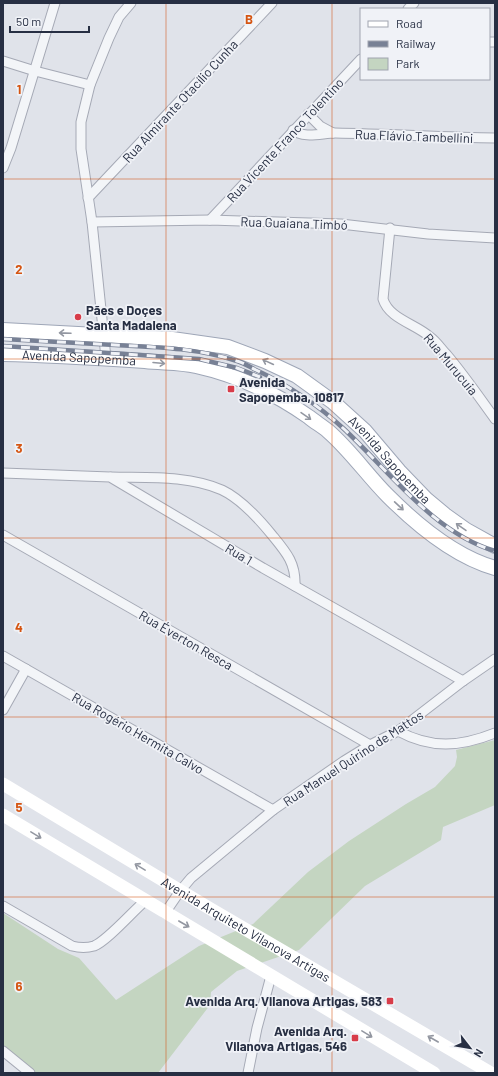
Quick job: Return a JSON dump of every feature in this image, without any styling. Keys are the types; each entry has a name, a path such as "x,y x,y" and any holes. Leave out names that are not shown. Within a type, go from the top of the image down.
{"main road":[{"name":"Avenida Sapopemba","path":"3,330 172,339 228,347 265,361 297,376 333,402 365,431 399,471 433,505 466,530 495,545"},
{"name":"Avenida Sapopemba","path":"3,354 106,358 195,366 246,381 294,407 328,431 354,457 388,496 436,537 464,554 495,568"},
{"name":"Avenida Arquiteto Vilanova Artigas","path":"3,784 180,891 490,1073"},
{"name":"Avenida Arquiteto Vilanova Artigas","path":"3,815 272,976 419,1069 434,1073"}],"street":[{"path":"3,168 7,150 35,71 55,3"},
{"path":"106,358 92,222 81,149 81,122 90,85 109,38 119,17 131,3"},
{"name":"Rua Almirante Otacílio Cunha","path":"88,198 272,3"},
{"name":"Rua Vicente Franco Tolentino","path":"210,220 360,60"},
{"path":"3,61 90,85"},
{"name":"Rua Flávio Tambellini","path":"308,114 320,126 334,133"},
{"name":"Rua Flávio Tambellini","path":"293,130 296,133 303,134 334,133 495,138"},
{"name":"Rua Guaiana Timbó","path":"92,222 210,220 341,224 390,228 428,234 495,238"},
{"name":"Rua Murucuia","path":"390,228 384,300 386,307 393,314 421,329 432,338 495,419"},
{"name":"Rua 1","path":"3,473 110,477 295,586 463,681"},
{"path":"110,477 170,479 204,484 224,491 242,503 256,516 282,547 293,565 296,576 295,586"},
{"name":"Rua Éverton Resca","path":"3,535 370,745"},
{"name":"Rua Rogério Hermita Calvo","path":"3,656 272,810"},
{"name":"Rua Manuel Quirino de Mattos","path":"165,913 191,878 272,810 344,761 370,745 398,731 463,681 495,659"},
{"path":"3,710 26,669"},
{"path":"398,731 411,738 448,745 466,742 495,733"},
{"path":"3,906 72,946 82,948 94,946 103,941 145,901"},
{"path":"248,1073 257,1028 272,976"},
{"path":"3,1051 30,1073"}],"green space":[{"path":"495,740 495,805 443,827 441,840 365,886 299,950 237,971 211,992 210,1005 158,1073 26,1073 3,1057 3,913 58,949 79,958 116,1000 199,946 253,924 308,872 349,841 435,787 455,766 457,757 456,750"}],"railway":[{"path":"3,339 176,349 207,353 242,363 280,382 302,396 334,420 432,516 473,542 495,551"},
{"path":"3,346 199,359 237,368 260,377"}],"place":[{"name":"Pães e Doçes Santa Madalena","path":"78,317"},
{"name":"Avenida Sapopemba, 10817","path":"231,389"},
{"name":"Avenida Arq. Vilanova Artigas, 583","path":"390,1001"},
{"name":"Avenida Arq. Vilanova Artigas, 546","path":"355,1038"}]}
